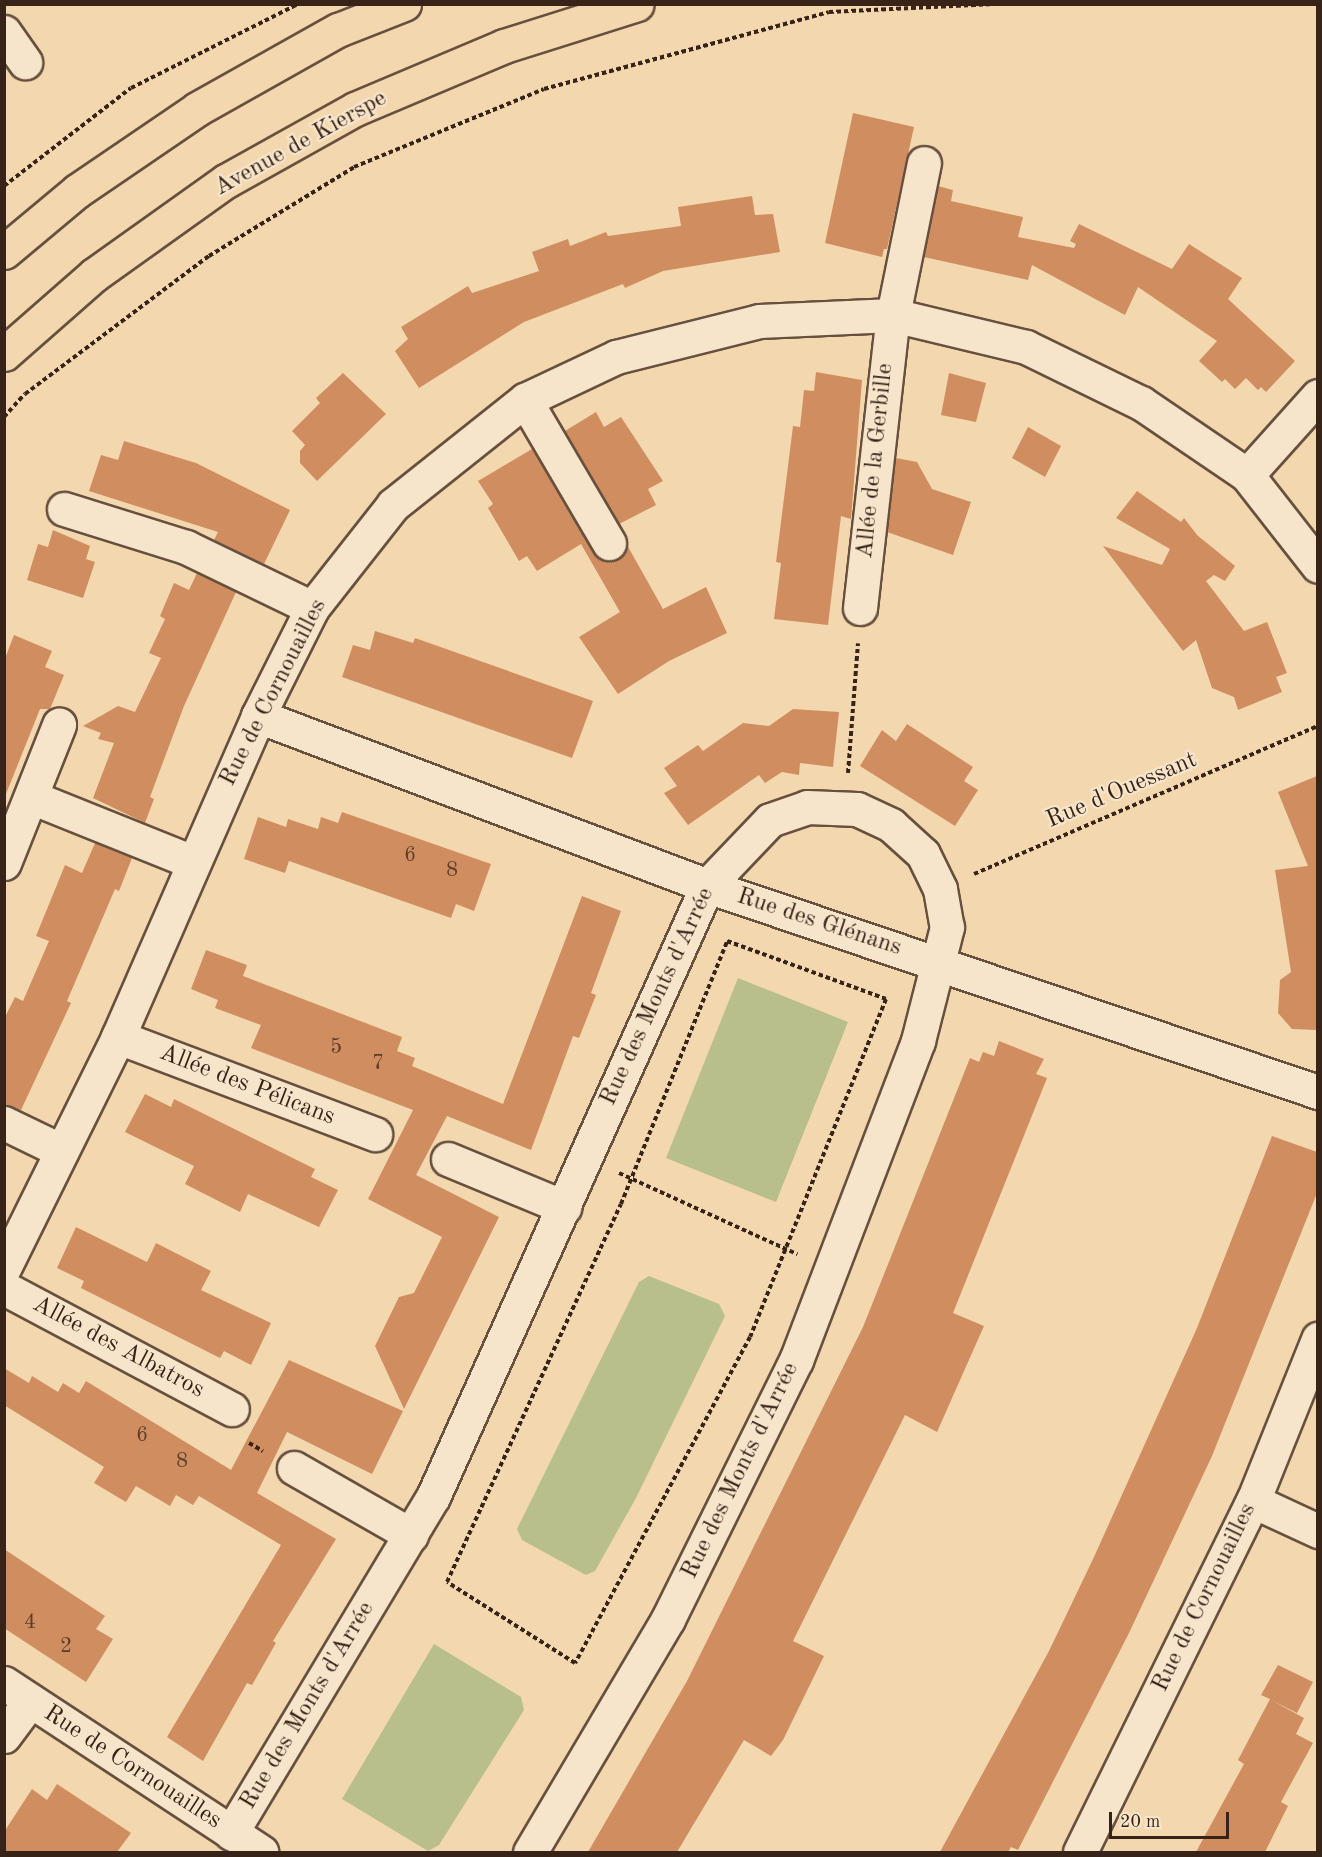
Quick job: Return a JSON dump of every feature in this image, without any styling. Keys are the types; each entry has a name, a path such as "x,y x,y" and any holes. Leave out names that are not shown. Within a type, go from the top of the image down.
{"main road":[{"path":"4,252 77,191 197,109 338,30 404,4"},
{"name":"Avenue de Kierspe","path":"4,354 94,275 226,181 355,109 504,46 637,4"}],"street":[{"path":"4,32 25,62"},
{"name":"Allée de la Gerbille","path":"860,608 893,315 924,163"},
{"name":"Rue de Cornouailles","path":"4,1268 118,1037 258,716 312,608 393,505 525,400 616,357 759,321 893,315 1026,347 1141,403 1247,475 1317,567"},
{"path":"1247,475 1317,396"},
{"path":"525,400 609,543"},
{"path":"64,509 186,547 312,608"},
{"name":"Rue des Glénans","path":"258,716 707,886 1317,1092"},
{"path":"4,863 59,725"},
{"path":"31,797 194,862"},
{"name":"Rue des Monts d'Arrée","path":"231,1833 433,1497 707,886 770,820 807,807 846,807 891,825 923,855 940,889 947,927 918,1041 796,1360 669,1619 530,1852"},
{"name":"Allée des Pélicans","path":"118,1037 375,1134"},
{"path":"4,1123 62,1151"},
{"path":"448,1159 564,1207"},
{"name":"Allée des Albatros","path":"4,1288 232,1409"},
{"name":"Rue de Cornouailles","path":"1080,1852 1253,1501 1317,1339"},
{"path":"294,1468 411,1535"},
{"path":"1253,1501 1317,1531"},
{"path":"4,1736 17,1692"},
{"name":"Rue de Cornouailles","path":"17,1692 261,1852"}],"path":[{"path":"4,186 131,88 298,4"},
{"path":"4,417 25,394 209,256 354,167 544,89 829,12 990,4"},
{"path":"846,807 860,608"},
{"name":"Rue d'Ouessant","path":"940,889 1317,726"},
{"path":"727,941 886,999 785,1249 750,1337 575,1663 447,1582 632,1178 727,941"},
{"path":"585,1158 831,1270"},
{"path":"232,1409 241,1438 294,1468"}],"green space":[{"path":"738,978 848,1022 776,1202 666,1158"},
{"path":"649,1276 719,1304 725,1316 636,1498 595,1571 586,1575 522,1540 517,1529 639,1282"},
{"path":"434,1644 521,1697 524,1710 439,1845 428,1851 342,1799"}],"building":[{"path":"853,113 914,127 887,249 884,249 882,257 825,243"},
{"path":"938,186 953,190 951,201 1023,217 1018,237 1074,248 1076,244 1070,241 1079,224 1172,269 1189,244 1242,278 1228,299 1295,361 1266,392 1261,387 1258,390 1246,378 1235,389 1225,379 1222,382 1199,361 1217,341 1138,287 1125,315 1032,265 1028,280 924,257"},
{"path":"752,196 755,215 773,214 780,252 663,271 625,288 623,284 524,322 419,388 395,351 408,339 401,327 468,286 472,293 539,271 532,252 568,239 570,246 606,232 608,236 681,226 678,207"},
{"path":"816,372 862,380 851,519 841,516 828,625 774,619 781,563 776,562 793,426 800,427 804,390 814,391"},
{"path":"343,373 386,414 317,481 300,463 300,451 305,445 292,431 320,403 316,398"},
{"path":"949,373 986,383 976,422 941,415"},
{"path":"596,412 604,427 621,417 663,481 648,489 656,505 619,524 565,431"},
{"path":"1028,427 1061,446 1045,477 1012,458"},
{"path":"124,441 196,463 290,510 264,564 214,540 218,532 89,491 101,455 118,460"},
{"path":"532,449 599,559 618,559 627,545 663,609 706,587 727,633 669,661 618,694 579,637 620,612 581,544 537,571 527,556 519,561 488,508 493,504 478,481"},
{"path":"896,458 917,462 932,489 971,502 953,555 887,532"},
{"path":"1137,491 1181,522 1184,518 1197,535 1235,566 1225,581 1214,575 1206,581 1244,631 1267,622 1287,673 1276,677 1282,692 1238,710 1234,697 1212,688 1196,640 1183,651 1103,546 1162,565 1170,549 1116,518"},
{"path":"53,530 90,546 86,559 95,562 83,598 27,580 38,544 48,547"},
{"path":"197,573 236,592 184,706 150,797 154,799 145,823 93,798 114,743 98,739 101,733 83,726 118,706 135,712 161,658 149,653 165,619 160,616 174,583 189,590"},
{"path":"375,631 413,643 415,638 593,701 572,758 342,677 353,645 370,650"},
{"path":"14,635 52,651 45,667 64,675 50,709 40,709 6,794 4,661"},
{"path":"793,709 839,712 833,767 800,763 799,775 782,772 765,783 759,775 688,825 664,793 677,786 664,768 698,745 703,751 743,723 769,726"},
{"path":"907,724 973,767 964,781 978,790 955,826 860,766 882,730 896,741"},
{"path":"1317,776 1317,1030 1292,1029 1278,1013 1280,980 1291,972 1275,870 1308,866 1278,792"},
{"path":"342,812 491,864 474,911 456,904 451,918 289,861 285,873 244,859 258,817 286,827 288,819 318,829 321,817 338,823"},
{"path":"95,843 132,858 119,891 115,889 67,1001 71,1003 21,1110 4,1105 4,1019 15,997 23,1001 49,941 36,936 65,865 82,873"},
{"path":"582,896 621,911 591,993 596,995 579,1038 573,1036 531,1150 447,1116 416,1175 499,1217 404,1409 375,1346 399,1297 414,1293 442,1237 368,1199 413,1110 251,1048 261,1025 215,1008 218,1000 191,989 206,950 247,965 243,976 402,1037 397,1051 415,1058 412,1066 503,1104"},
{"path":"999,1041 1044,1059 1036,1074 1047,1078 953,1313 984,1326 937,1432 905,1415 793,1641 824,1656 783,1740 771,1756 744,1740 677,1852 588,1852 687,1681 863,1327 970,1058 979,1062 983,1052 994,1056"},
{"path":"145,1094 171,1107 174,1099 315,1169 311,1177 338,1190 319,1227 248,1194 240,1212 185,1184 194,1166 125,1132"},
{"path":"1272,1136 1317,1152 1317,1193 1212,1456 1129,1633 1018,1850 1011,1847 1008,1852 940,1852 1049,1651 1094,1557 1197,1328"},
{"path":"76,1227 147,1262 156,1243 211,1271 201,1290 271,1323 251,1365 224,1351 220,1358 81,1288 84,1281 57,1268"},
{"path":"289,1360 403,1411 372,1474 287,1432 257,1493 336,1539 273,1641 276,1643 252,1685 247,1683 203,1761 167,1737 281,1545 199,1496 193,1505 176,1495 170,1506 136,1486 126,1502 94,1483 104,1467 4,1405 4,1368 29,1383 32,1376 58,1392 63,1383 79,1393 86,1381 231,1470"},
{"path":"4,1549 105,1616 96,1629 113,1639 86,1682 4,1628"},
{"path":"1278,1665 1313,1682 1297,1713 1271,1700 1304,1718 1296,1734 1313,1743 1281,1802 1288,1806 1265,1852 1196,1852 1244,1764 1238,1760 1270,1699 1261,1695"},
{"path":"57,1784 131,1833 117,1852 4,1852 4,1832 32,1789 47,1800"}]}
